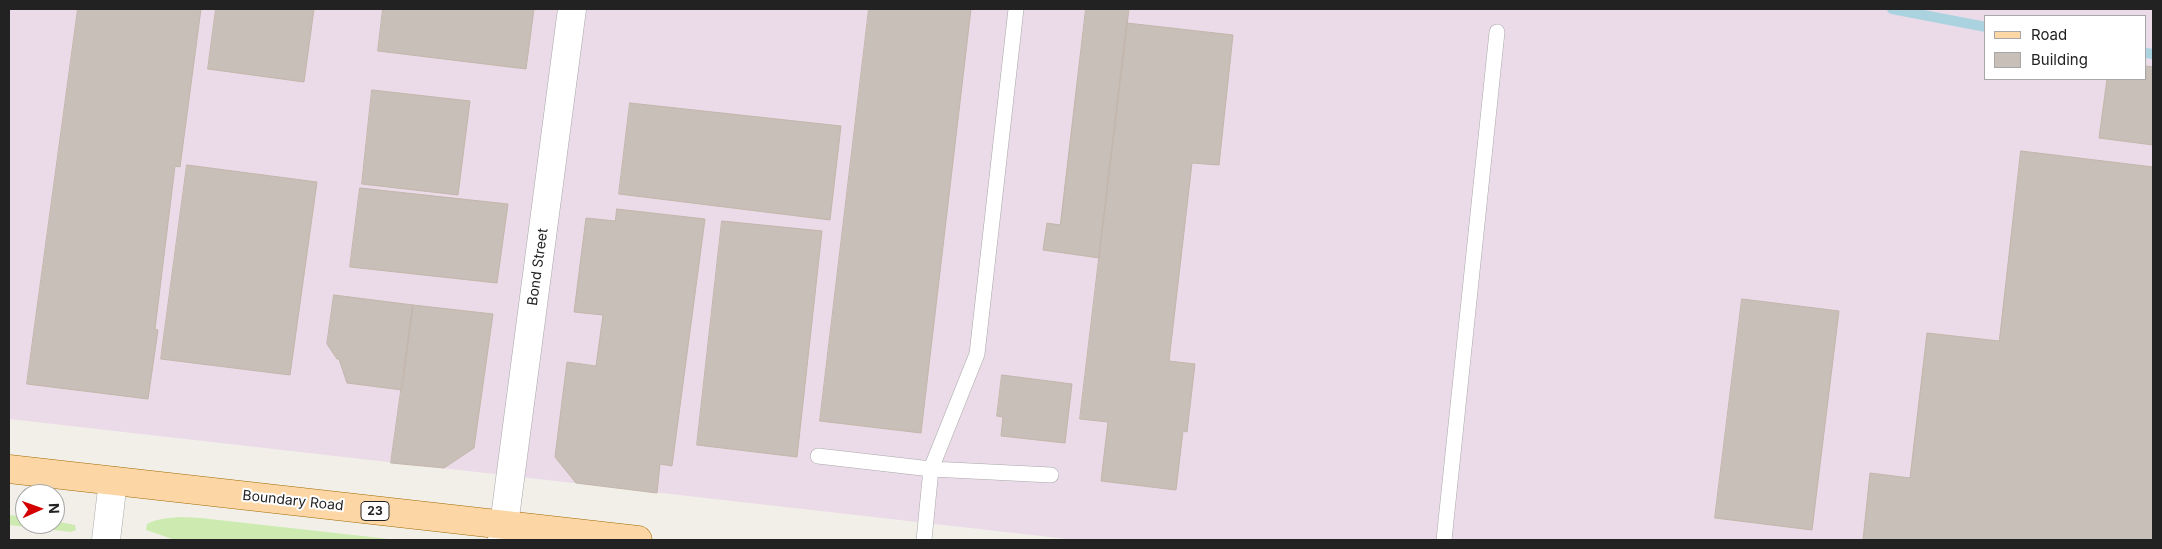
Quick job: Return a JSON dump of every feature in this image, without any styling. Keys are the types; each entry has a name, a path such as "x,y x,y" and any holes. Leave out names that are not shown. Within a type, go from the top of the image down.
{"main road":[{"name":"Boundary Road","path":"9,468 503,533 638,540"}],"street":[{"name":"Bond Street","path":"503,533 572,9"},
{"path":"106,540 113,481"}],"lane":[{"path":"924,540 931,470 977,354 1016,9"},
{"path":"1444,540 1497,32"},
{"path":"818,456 931,470 1051,475"}],"shaded area":[{"path":"9,9 2153,9 2153,540 1076,540 9,419"}],"green space":[{"path":"9,515 15,516 15,526 9,525"},
{"path":"181,517 398,540 175,540 146,530 147,524 151,522"},
{"path":"65,523 75,525 76,530 65,531"}],"building":[{"path":"78,9 201,9 180,167 175,166 155,329 158,330 148,399 27,384"},
{"path":"216,9 314,9 304,82 208,69"},
{"path":"383,9 534,9 526,69 378,51"},
{"path":"869,9 971,9 921,433 820,421"},
{"path":"1086,9 1129,9 1099,258 1043,250 1047,223 1060,225"},
{"path":"1127,23 1233,35 1219,165 1192,163 1169,361 1195,364 1187,432 1183,431 1176,490 1101,481 1108,422 1080,419"},
{"path":"2147,66 2153,67 2153,145 2099,138 2107,80 2147,80"},
{"path":"372,90 470,101 458,195 362,184"},
{"path":"630,103 841,126 830,220 619,194"},
{"path":"2021,151 2153,167 2153,540 1863,540 1870,473 1910,478 1927,333 1999,341"},
{"path":"187,165 317,182 290,375 161,359"},
{"path":"360,188 508,204 497,283 350,267"},
{"path":"617,209 705,219 672,466 660,464 657,493 576,483 555,457 567,362 596,366 603,315 574,312 586,218 615,221"},
{"path":"722,221 822,231 797,457 697,445"},
{"path":"334,295 413,305 402,390 347,383 339,359 337,359 327,344"},
{"path":"1742,299 1839,311 1812,530 1715,518"},
{"path":"413,305 493,314 474,448 444,468 391,463"},
{"path":"1002,375 1072,384 1065,443 1001,436 1003,417 997,416"}],"waterway":[{"path":"1892,9 1984,27"},
{"path":"2147,53 2153,54"}]}
